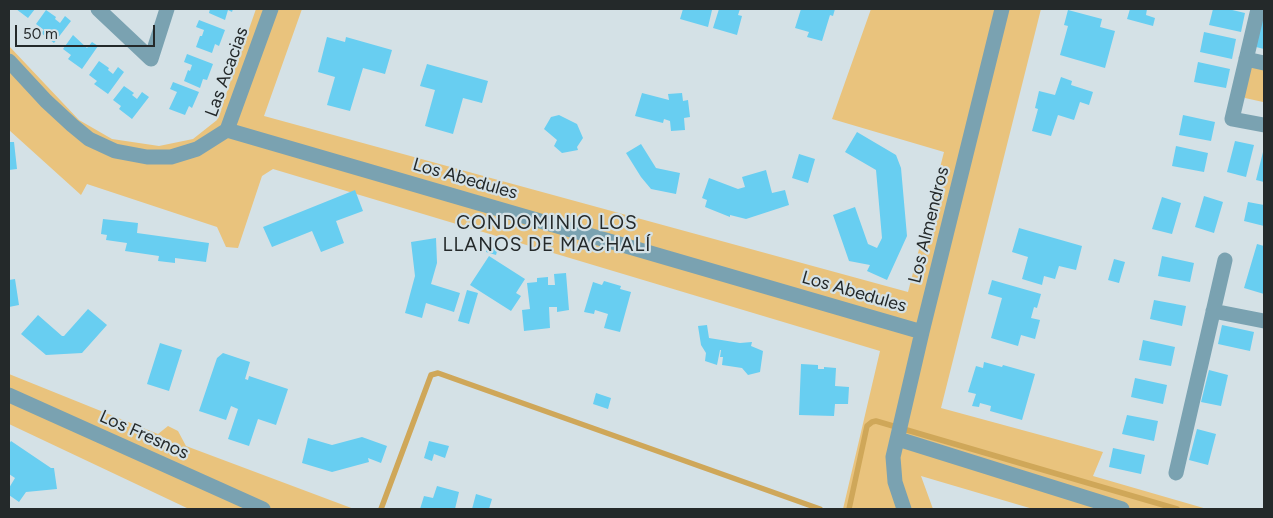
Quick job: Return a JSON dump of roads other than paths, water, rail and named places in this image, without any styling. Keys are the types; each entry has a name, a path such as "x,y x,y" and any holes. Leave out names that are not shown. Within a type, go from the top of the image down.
{"street":[{"path":"98,9 151,59 168,9"},
{"name":"Las Acacias","path":"9,61 46,101 89,139 115,151 146,158 172,157 197,149 227,130 271,9"},
{"name":"Los Almendros","path":"904,509 895,482 893,457 1002,9"},
{"path":"1258,9 1232,118 1264,126"},
{"path":"1246,59 1264,62"},
{"name":"Los Abedules","path":"227,130 922,332"},
{"path":"1176,473 1224,260"},
{"path":"1213,311 1264,321"},
{"name":"Los Fresnos","path":"9,395 263,509"},
{"path":"898,439 1122,509"}],"waterway":[{"path":"381,509 431,375 438,373 820,509"},
{"path":"849,509 867,426 876,421 1177,509"}],"district":[{"name":"CONDOMINIO LOS LLANOS DE MACHALÍ","path":"547,234"}]}
